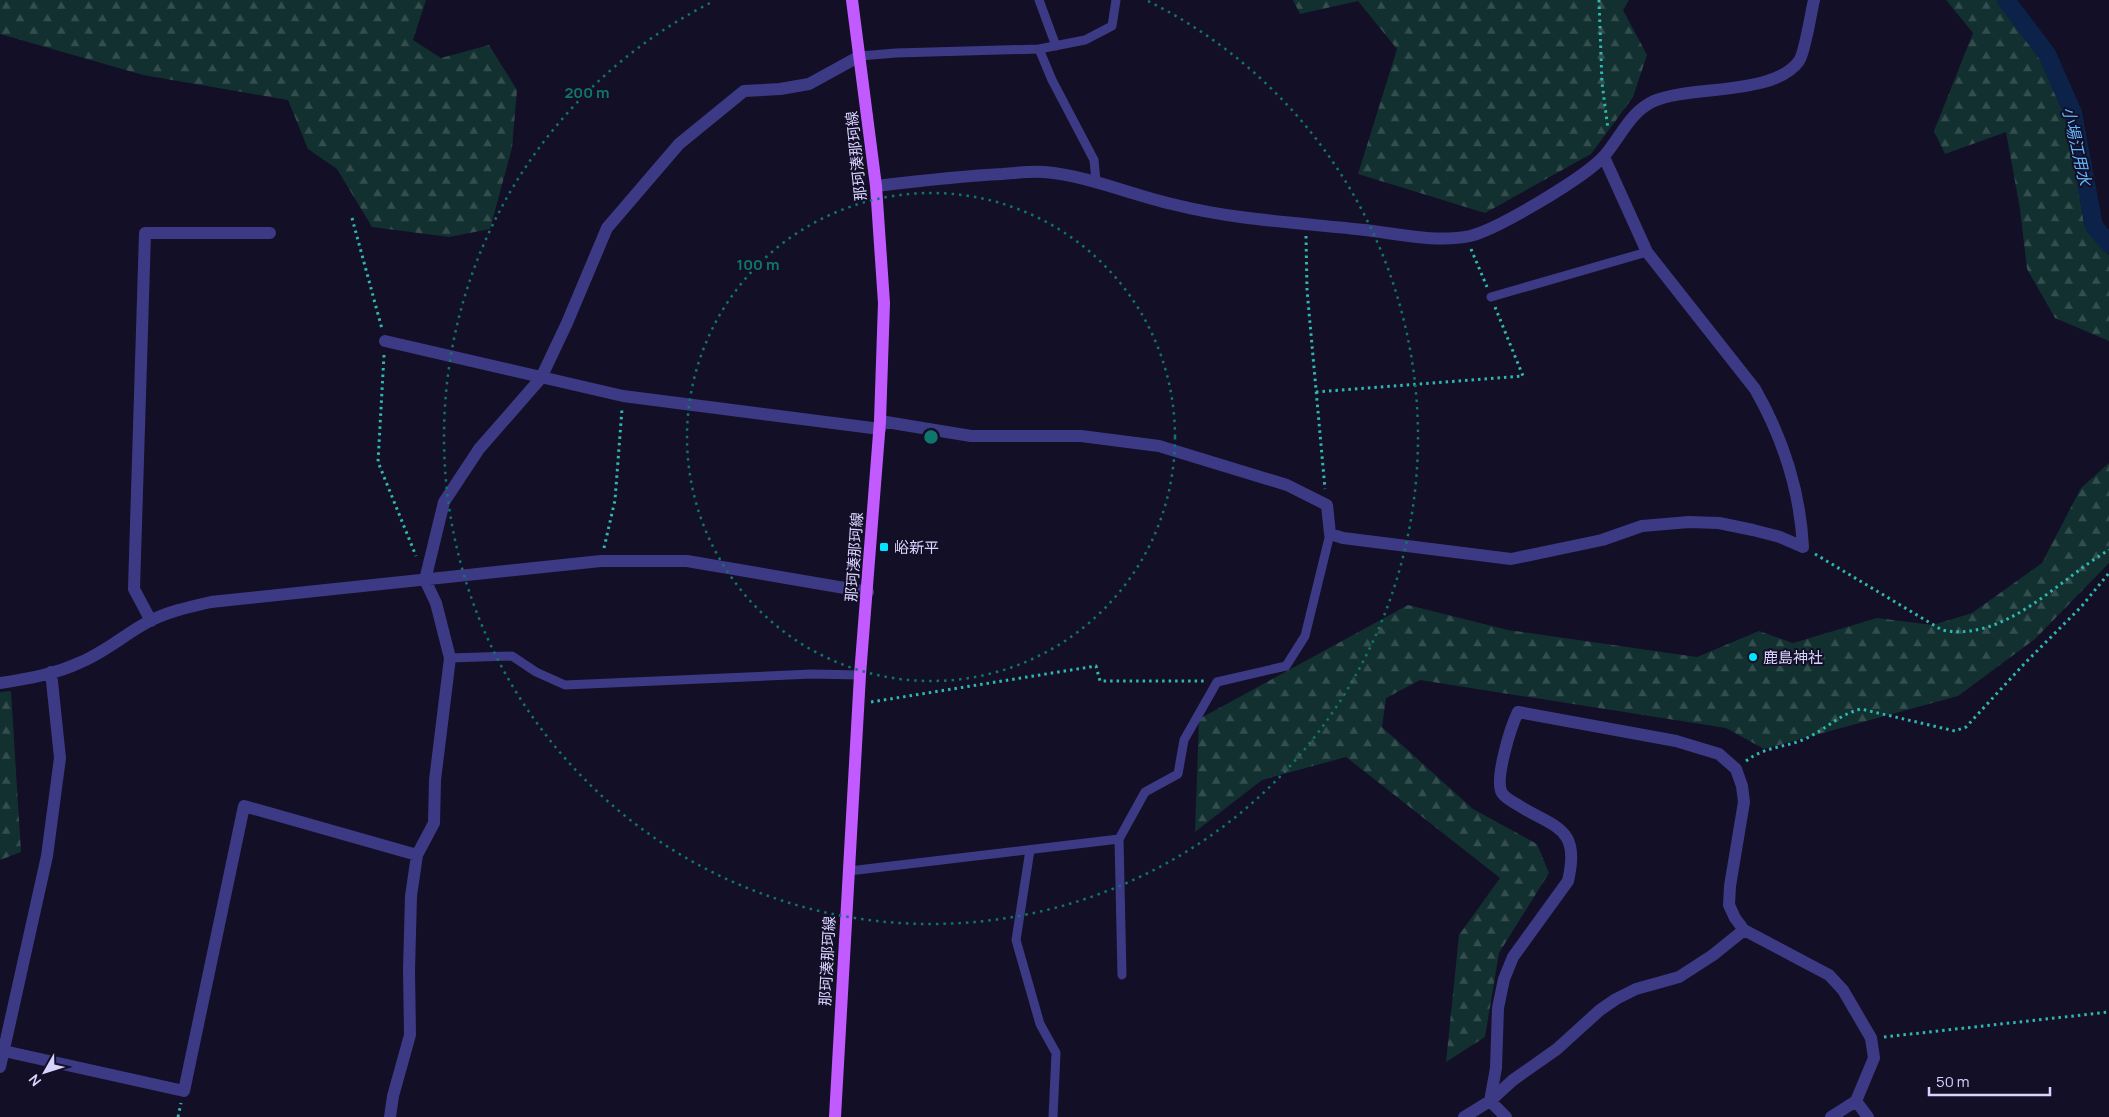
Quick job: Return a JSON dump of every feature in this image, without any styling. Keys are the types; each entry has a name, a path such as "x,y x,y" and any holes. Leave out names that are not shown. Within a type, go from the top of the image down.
{"main road":[{"name":"那珂湊那珂線","path":"835,1117 858,705 880,425 884,303 876,186 852,0"}],"street":[{"path":"876,186 967,176 1043,172 1096,181 1173,205 1225,214 1427,238 1466,236 1497,224 1567,185 1604,157 1636,113 1652,102 1672,95 1744,87 1787,72 1800,61 1814,0"},
{"path":"390,1117 393,1096 410,1035 410,922 417,855 434,823 435,780 450,658 436,603 425,580 444,502 478,449 541,378 567,324 607,228 679,144 744,91 780,89 809,84 860,56"},
{"path":"1604,157 1647,252 1755,389 1767,409 1778,434 1799,499 1803,548"},
{"path":"151,621 134,589 145,233 270,233"},
{"path":"385,341 623,396 971,436 1081,436 1159,446 1287,485 1327,505 1330,534 1352,539 1511,559 1602,540 1642,526 1689,522 1719,523 1753,530 1780,537 1803,548"},
{"path":"0,683 52,672 81,663 117,644 151,621 181,608 211,602 601,561 687,561 868,592"},
{"path":"0,1067 47,856 60,758 52,672"},
{"path":"1490,1101 1496,1068 1498,1008 1504,979 1513,957 1568,881 1572,866 1570,849 1564,834 1554,824 1503,795 1499,785 1512,724 1518,712 1676,741 1719,754 1736,769 1742,786 1744,802 1730,886 1729,904 1734,918 1744,930 1828,975 1843,990 1871,1038 1874,1058 1856,1101 1832,1117"},
{"path":"4,1051 184,1091 244,806 417,855"},
{"path":"1464,1117 1490,1101 1513,1080 1558,1049 1600,1010 1616,999 1636,989 1679,977 1713,955 1744,930"},
{"path":"1490,1101 1506,1117"},
{"path":"1856,1101 1868,1117"}],"lane":[{"path":"1039,0 1056,46"},
{"path":"860,56 896,52 1039,49 1085,40 1112,26 1116,0"},
{"path":"1039,49 1052,80 1094,160 1096,181"},
{"path":"1491,297 1647,252"},
{"path":"1122,975 1119,839 1145,792 1178,774 1184,740 1217,682 1286,666 1305,636 1330,534"},
{"path":"450,658 512,656 536,672 565,685 812,674 860,675"},
{"path":"849,871 1119,839"},
{"path":"1030,850 1016,940 1040,1024 1056,1054 1053,1117"}],"path":[{"path":"1600,0 1602,83 1608,129"},
{"path":"352,218 385,341 378,462 425,580"},
{"path":"1306,224 1306,290 1327,505"},
{"path":"1316,392 1523,376 1466,236"},
{"path":"601,561 615,500 623,396"},
{"path":"1803,548 1942,630 1954,633 1968,632 2030,608 2087,562 2109,550"},
{"path":"1736,769 1756,754 1805,739 1846,712 1861,708 1954,731 1966,727 2024,664 2081,607 2109,573"},
{"path":"858,705 1096,666 1100,681 1224,681"},
{"path":"1871,1038 2109,1012"}],"green space":[{"path":"0,0 426,0 413,40 441,58 489,45 517,90 512,148 490,229 449,237 372,227 337,169 308,149 288,100 143,75 0,34"},
{"path":"1293,0 1629,0 1623,10 1647,55 1633,97 1591,154 1485,213 1358,174 1397,49 1358,1 1300,14"},
{"path":"1946,0 1999,0 2039,54 2068,121 2084,224 2109,255 2109,341 2055,318 2027,269 2020,209 2006,132 1945,154 1934,131 1973,33"},
{"path":"2109,463 2109,563 2035,639 1958,696 1764,749 1726,728 1420,680 1386,698 1382,727 1473,809 1537,844 1549,873 1499,953 1485,1037 1446,1062 1459,935 1500,878 1346,757 1262,780 1195,832 1199,719 1408,605 1508,630 1697,657 1759,631 1793,643 1877,618 1933,625 1972,613 2042,563 2081,488"},
{"path":"11,691 21,852 0,860 0,692"}],"waterway":[{"name":"小場江用水","path":"2006,0 2047,54 2073,113 2094,226 2109,244"}],"place":[{"name":"峪新平","path":"884,547"},
{"name":"鹿島神社","path":"1753,657"}]}
